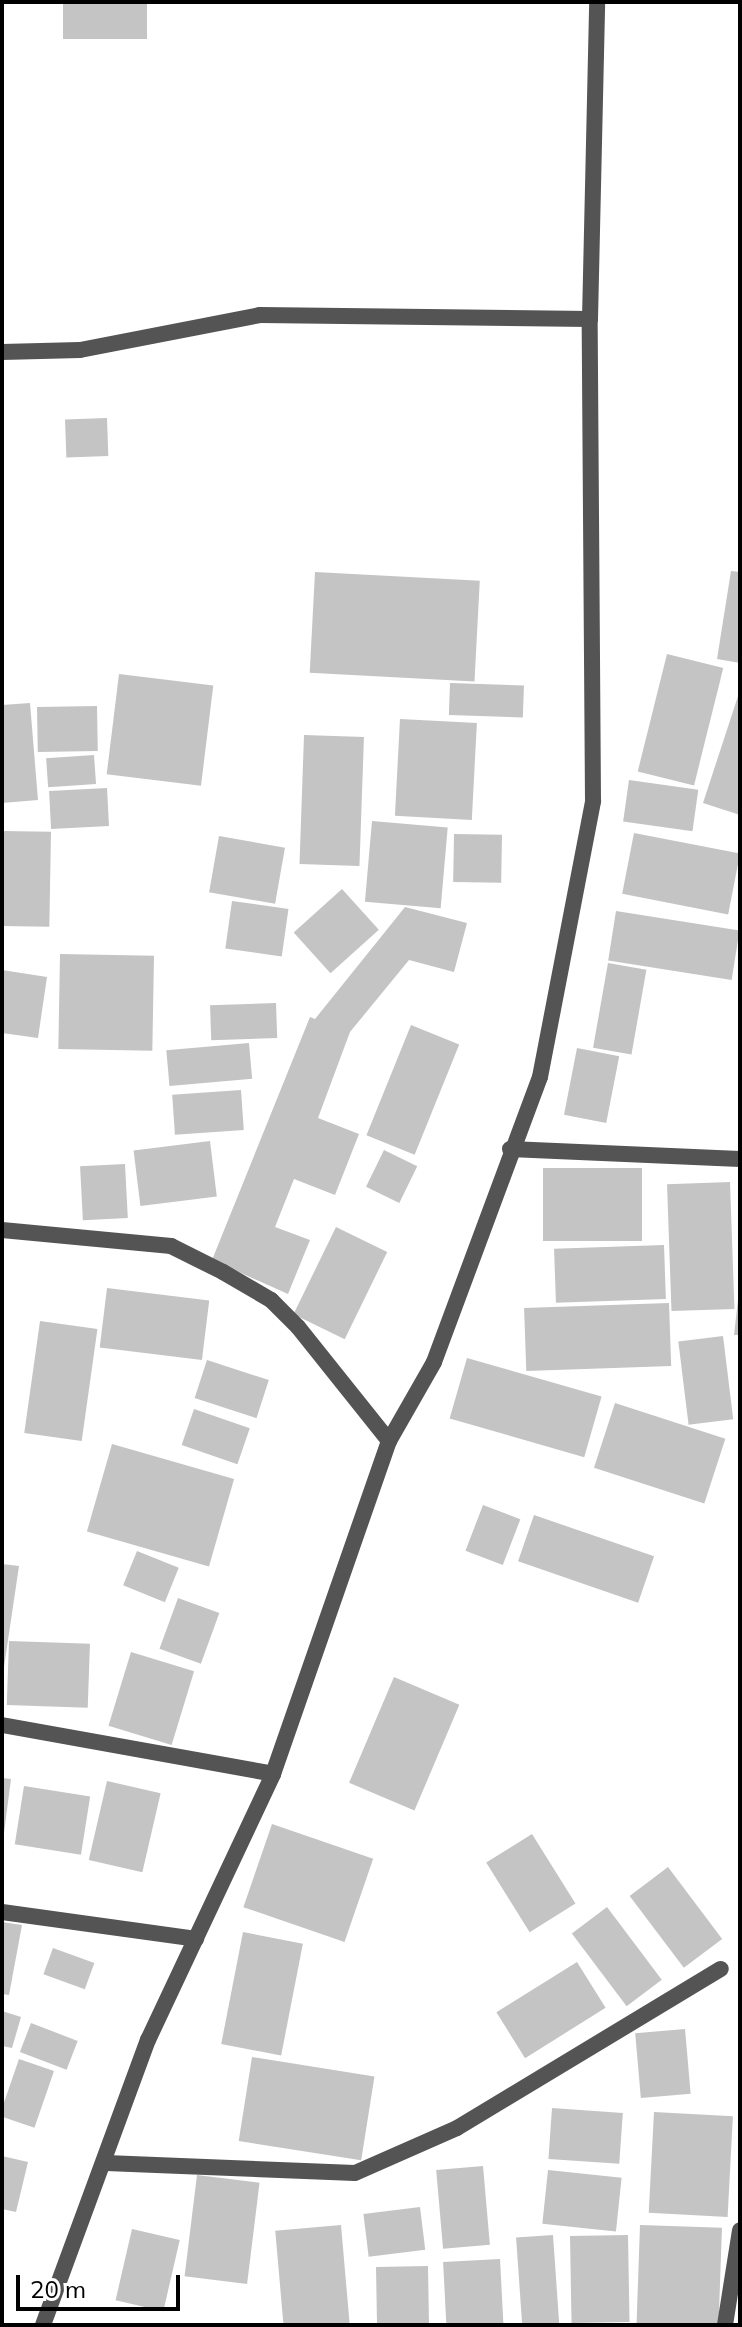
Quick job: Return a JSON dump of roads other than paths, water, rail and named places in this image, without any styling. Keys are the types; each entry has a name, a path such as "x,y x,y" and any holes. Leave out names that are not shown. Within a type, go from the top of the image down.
{"street":[{"path":"43,2325 106,2163 148,2040 273,1774 389,1441 434,1362 510,1149 540,1077 593,801 590,319 597,2"},
{"path":"2,352 80,350 260,315 590,319"},
{"path":"510,1149 740,1159"},
{"path":"2,1230 171,1246 223,1272 271,1300 298,1327 389,1441"},
{"path":"2,1725 273,1774"},
{"path":"2,1912 196,1939"},
{"path":"106,2163 355,2173 457,2128 721,1969"},
{"path":"725,2325 740,2230"}]}
